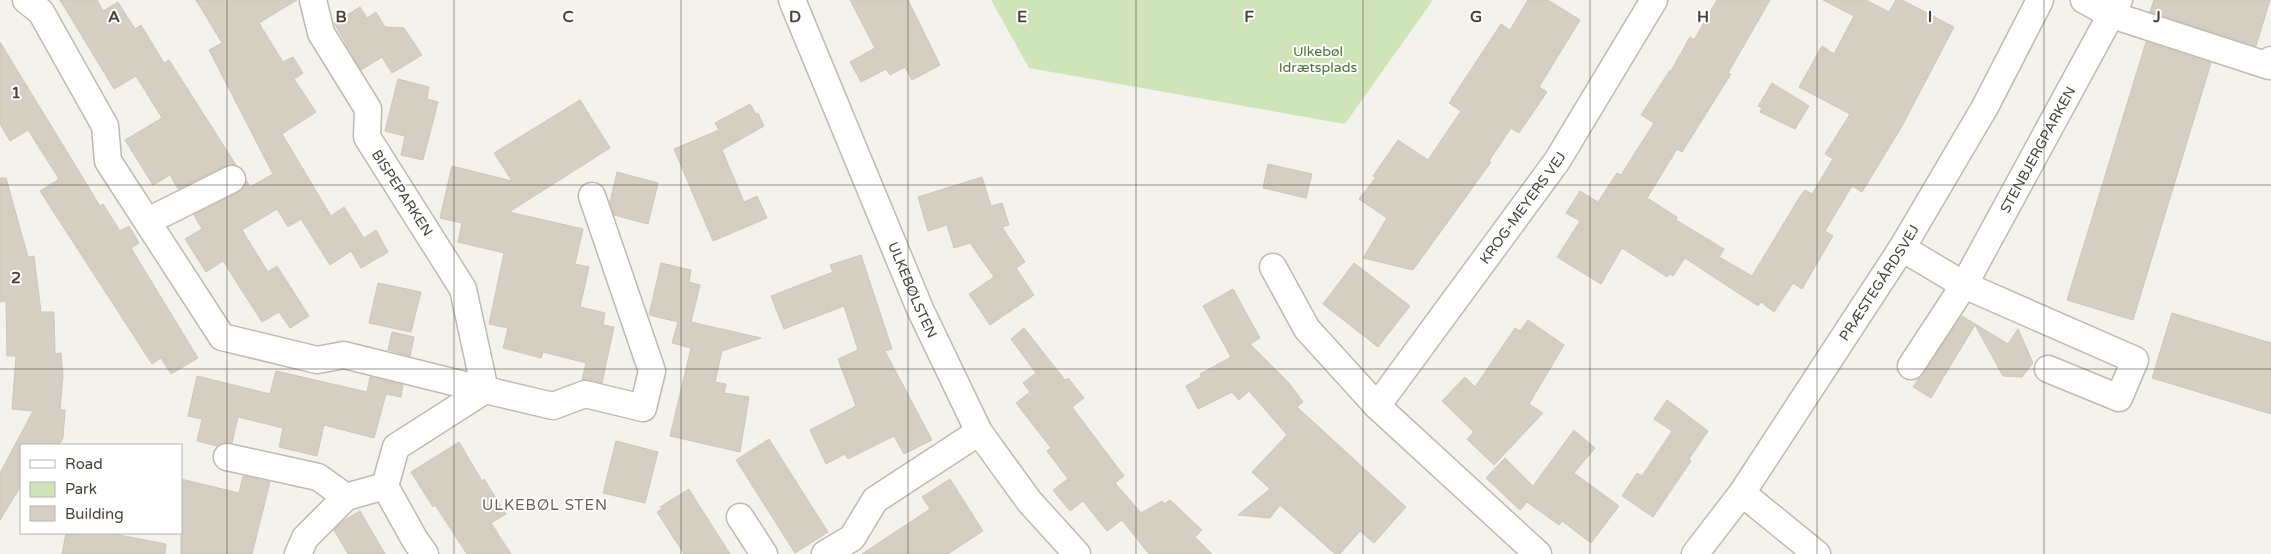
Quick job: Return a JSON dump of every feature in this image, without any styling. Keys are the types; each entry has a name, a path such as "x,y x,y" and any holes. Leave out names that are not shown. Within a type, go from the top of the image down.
{"street":[{"path":"26,0 40,12 105,126 108,161 222,336 317,360 344,355 553,406 585,394 643,408 652,371 592,196"},
{"name":"BISPEPARKEN","path":"313,0 321,33 368,109 367,137 463,288 485,390"},
{"name":"ULKEBØLSTEN","path":"792,0 920,309 980,432 1029,501 1077,554"},
{"name":"KROG-MEYERS VEJ","path":"1377,406 1557,161 1654,0"},
{"name":"PRÆSTEGÅRDSVEJ","path":"1696,554 1742,493 1902,248 1986,107 2040,0"},
{"path":"2084,0 2116,8 2269,66 2271,60"},
{"name":"STENBJERGPARKEN","path":"1910,366 1964,284 2116,8"},
{"path":"148,221 232,179"},
{"path":"1902,248 1964,284 2135,360 2119,398 2048,369"},
{"path":"1273,267 1307,329 1377,406 1538,554"},
{"path":"425,554 415,540 385,486 396,447 485,390"},
{"path":"825,554 856,546 876,500 980,432"},
{"path":"227,457 318,476 346,497"},
{"path":"298,554 305,538 346,497 385,486"},
{"path":"1742,493 1817,554"},
{"path":"740,517 764,554"}],"green space":[{"name":"Ulkebøl Idrætsplads","path":"991,0 1433,0 1345,124 1029,68"}],"building":[{"path":"60,0 97,0 103,11 118,2 135,29 141,25 164,63 169,60 236,165 225,166 178,189 170,175 153,185 125,140 162,118 136,76 114,89"},
{"path":"196,0 297,0 259,23 283,62 293,57 303,73 294,79 316,112 282,134 331,216 344,207 364,238 376,230 388,252 361,268 351,251 330,265 301,219 288,227 277,209 242,230 268,272 277,266 309,316 290,328 279,312 262,322 223,261 206,272 185,239 202,229 194,215 239,192 244,188 247,181 250,187 273,174 209,50 222,43"},
{"path":"850,0 908,0 940,65 912,80 905,67 890,75 886,69 861,82 850,62 875,48"},
{"path":"1528,0 1548,0 1580,20 1539,87 1547,92 1519,133 1511,128 1489,161 1491,162 1413,270 1363,258 1387,218 1359,199 1376,177 1373,176 1398,140 1428,160 1461,111 1449,103 1501,24 1510,30"},
{"path":"1717,0 1770,0 1728,73 1731,74 1682,152 1677,149 1647,198 1677,217 1676,220 1724,249 1719,257 1752,276 1799,198 1805,190 1812,194 1833,159 1825,154 1850,114 1799,87 1822,46 1834,54 1854,16 1823,0 1866,0 1889,12 1896,0 1902,0 1954,27 1902,126 1862,192 1852,186 1825,231 1833,236 1802,289 1793,283 1774,312 1761,302 1758,306 1685,258 1673,276 1670,274 1667,277 1622,248 1601,284 1557,257 1580,221 1566,213 1580,191 1598,202 1617,173 1621,175 1654,123 1641,115 1671,71 1690,37 1694,40"},
{"path":"2154,0 2270,0 2256,46 2150,12"},
{"path":"360,7 367,18 376,12 385,27 404,28 422,55 392,73 382,57 361,70 334,23"},
{"path":"0,42 100,206 103,204 120,231 129,226 139,243 131,248 198,358 171,374 161,358 152,364 40,191 59,179 28,130 10,141 0,124"},
{"path":"2146,42 2211,63 2133,320 2067,300"},
{"path":"398,79 429,87 427,99 438,102 423,160 401,155 405,136 385,131"},
{"path":"1772,83 1809,106 1795,129 1760,112 1762,108 1758,106"},
{"path":"580,100 610,148 509,212 583,229 575,264 589,267 580,307 605,313 603,325 614,327 602,383 582,380 586,363 543,352 541,358 503,348 508,328 489,324 504,253 458,242 462,223 440,218 452,166 512,181 494,153"},
{"path":"750,104 756,114 758,113 764,126 722,150 744,202 757,196 767,218 713,241 674,149 719,130 715,123"},
{"path":"1268,164 1312,174 1306,198 1263,188"},
{"path":"617,172 658,183 648,224 614,215 610,202"},
{"path":"982,177 991,206 1002,203 1009,225 1002,227 1025,262 1016,268 1034,295 990,325 969,294 994,277 970,243 954,248 947,225 928,231 918,197"},
{"path":"0,178 6,178 28,257 34,256 41,312 54,312 55,354 61,353 63,376 60,410 65,410 63,438 60,444 20,444 20,488 0,520 0,473 33,411 12,409 16,356 7,356 6,301 0,302"},
{"path":"861,255 892,349 885,351 932,440 904,454 894,436 848,459 845,454 826,464 810,430 856,406 838,359 858,350 844,306 784,329 771,296 833,272 830,265"},
{"path":"661,263 691,270 689,282 700,285 691,322 761,338 722,351 715,382 726,384 724,393 749,397 740,452 670,436 691,348 672,343 678,322 649,315"},
{"path":"1354,263 1410,306 1378,347 1323,304"},
{"path":"378,283 421,292 411,332 369,323"},
{"path":"1233,289 1260,338 1250,344 1289,383 1303,402 1297,407 1406,507 1374,543 1360,531 1340,554 1335,554 1280,505 1270,518 1238,515 1270,489 1252,472 1287,435 1249,391 1239,400 1232,392 1198,409 1186,386 1201,377 1200,374 1231,357 1203,306"},
{"path":"2172,313 2271,343 2271,414 2152,378"},
{"path":"1962,316 2008,344 2018,329 2033,363 2022,377 2003,376 1975,325 1931,398 1913,387"},
{"path":"1528,320 1564,345 1529,404 1543,413 1494,465 1467,439 1474,432 1442,401 1465,377 1475,387 1515,328 1520,331"},
{"path":"1024,328 1065,380 1068,378 1084,398 1072,407 1124,476 1115,483 1141,513 1162,501 1164,504 1170,500 1202,530 1195,537 1212,554 1149,554 1122,520 1107,531 1083,501 1070,511 1053,490 1068,479 1047,451 1051,448 1016,403 1030,392 1023,383 1036,373 1011,339"},
{"path":"392,332 414,337 410,356 388,350"},
{"path":"276,371 367,392 370,377 403,385 401,397 386,394 374,438 324,425 317,456 279,447 283,428 238,417 232,443 223,443 217,446 197,441 202,419 188,416 197,376 270,394"},
{"path":"1667,400 1708,431 1689,459 1691,461 1653,517 1622,496 1637,473 1642,476 1672,431 1654,419"},
{"path":"1574,430 1595,448 1574,473 1619,506 1591,543 1562,521 1559,525 1527,502 1520,510 1486,478 1505,458 1533,486"},
{"path":"769,439 828,532 795,553 736,460"},
{"path":"616,441 658,452 645,503 603,493"},
{"path":"459,442 482,481 484,479 506,514 491,523 511,554 467,554 435,505 433,507 411,472"},
{"path":"243,476 270,482 252,554 181,554 182,479 239,493"},
{"path":"950,479 983,531 948,554 862,554 930,509 922,497"},
{"path":"689,489 730,554 684,554 657,512 663,508 660,507"},
{"path":"360,511 385,554 348,554 334,530 343,521"},
{"path":"66,534 114,534 166,544 165,554 62,554"}],"district":[{"name":"ULKEBØL STEN","path":"545,505"}]}
